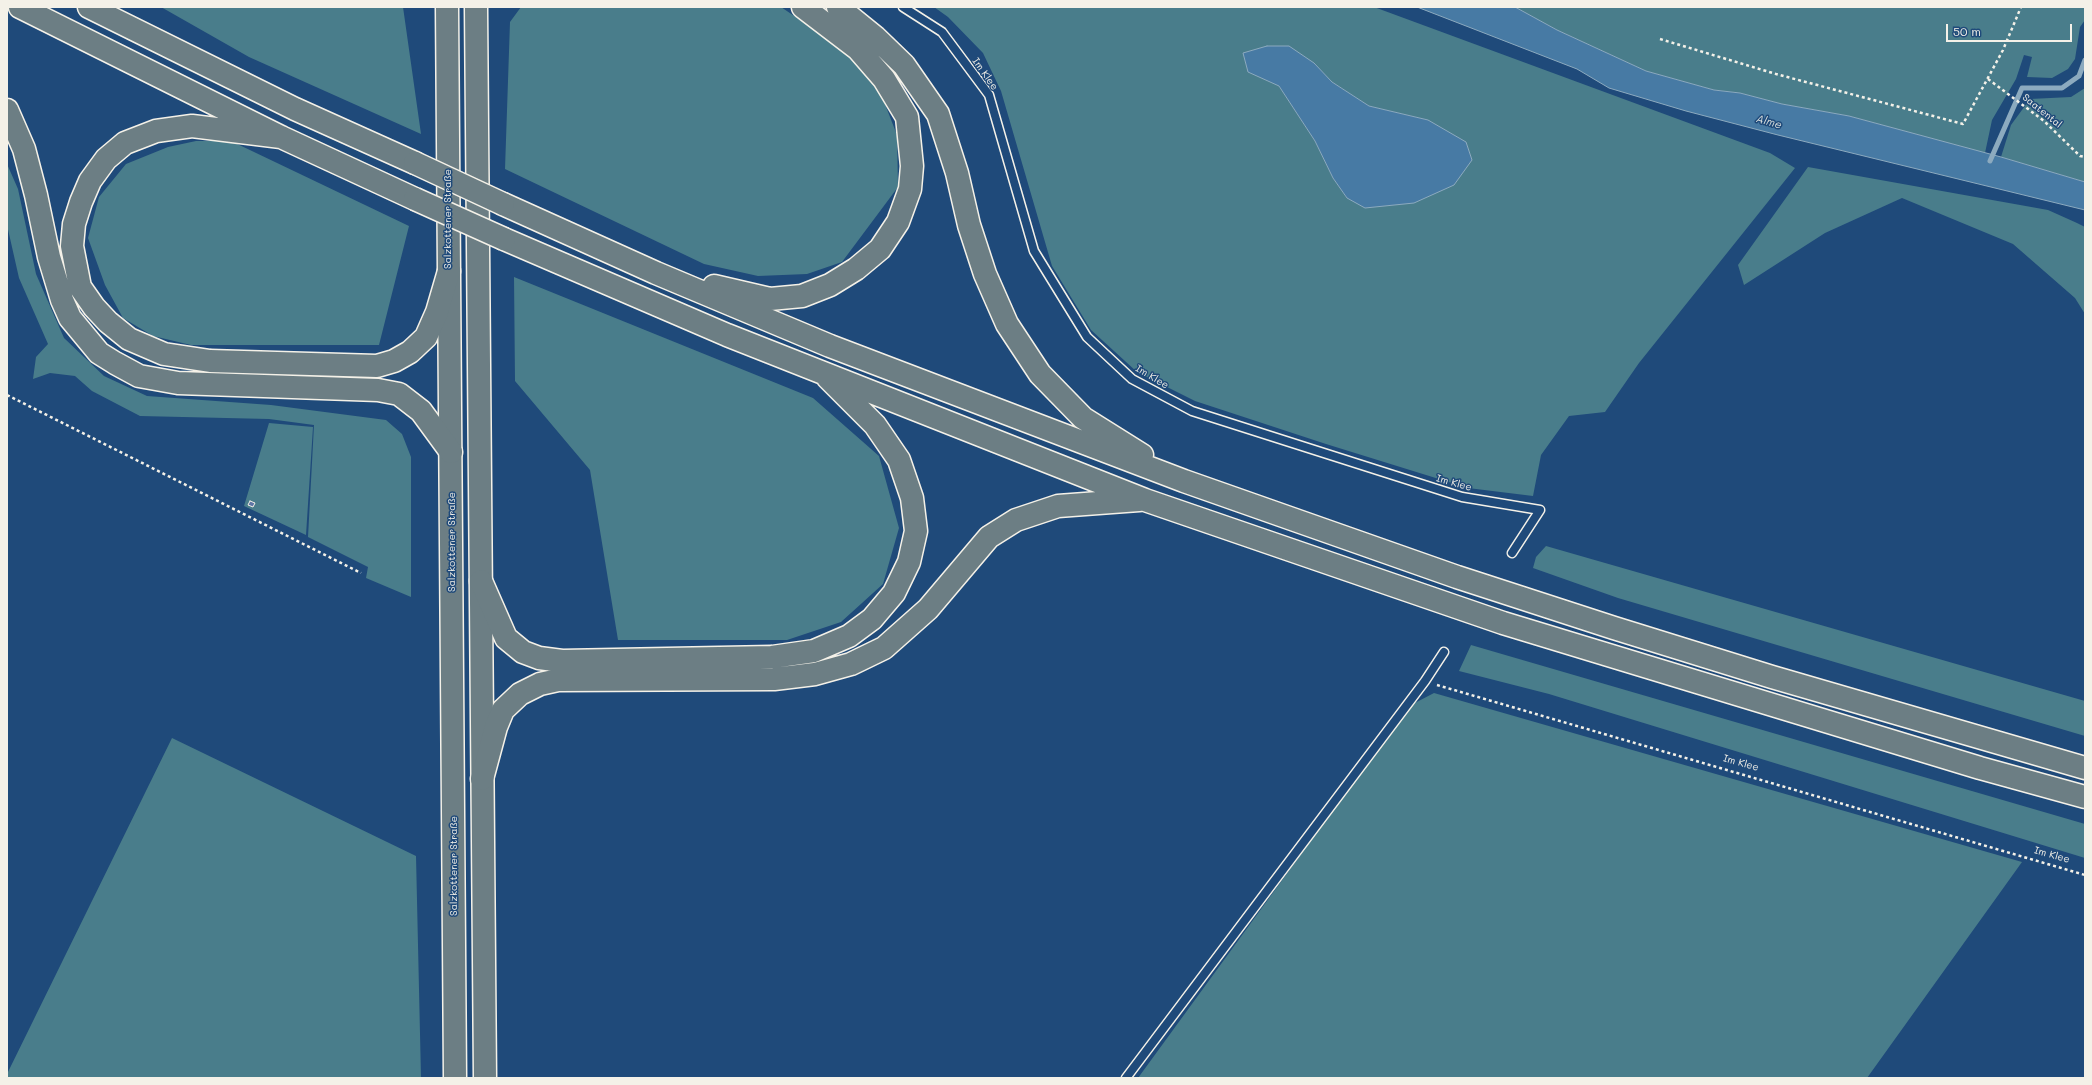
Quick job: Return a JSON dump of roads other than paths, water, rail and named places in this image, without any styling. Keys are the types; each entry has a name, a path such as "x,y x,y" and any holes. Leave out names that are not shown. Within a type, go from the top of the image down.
{"highway":[{"path":"20,7 280,137 504,239 727,335 1145,500 1503,623 1980,768 2085,797"},
{"path":"89,7 177,52 415,164 656,273 838,349 1184,481 1458,577 1614,628 1772,677 2085,768"},
{"path":"125,7 177,52"},
{"name":"Salzkottener Straße","path":"447,7 455,1078"},
{"path":"476,7 485,1078"},
{"path":"656,273 770,298 802,296 830,285 856,269 880,249 898,222 910,189 912,166 907,117 884,80 858,49 803,7"},
{"path":"838,7 875,37 904,65 938,114 957,173 969,225 985,274 1007,324 1040,374 1083,418 1184,481"},
{"path":"7,110 24,149 36,195 49,257 62,300 70,318 100,353 115,364 139,376 178,384 378,390 399,394 421,411 451,452"},
{"path":"280,137 192,126 156,131 125,143 106,159 90,181 81,202 74,224 72,246 80,287 94,307 108,322 129,339 170,355 210,361 377,366 394,361 410,352 426,337 437,312 449,271"},
{"path":"481,581 506,638 523,652 539,658 562,661 772,657 814,652 849,636 872,619 894,593 909,562 916,531 912,498 899,460 875,424 821,372"},
{"path":"482,779 496,727 503,710 520,694 540,684 558,680 774,680 815,674 851,664 884,648 928,609 989,537 1016,520 1058,506 1145,500"}],"lane":[{"name":"Im Klee","path":"903,7 942,32 989,95 1034,251 1087,337 1132,379 1192,411 1462,497 1540,510 1512,553"},
{"path":"1126,1078 1425,681 1444,652"}],"water":[{"name":"Alme","path":"1417,7 1515,7 1557,30 1646,71 1714,90 1740,93 1782,104 1849,116 2001,157 2085,182 2085,210 1778,135 1686,111 1609,88 1577,69"},
{"path":"1267,46 1289,46 1314,63 1332,82 1369,106 1428,120 1466,142 1472,160 1454,185 1414,203 1365,208 1347,198 1333,178 1315,141 1279,86 1248,72 1243,53"}],"waterway":[{"path":"1990,161 2022,88 2062,88 2079,76 2085,60"}]}
